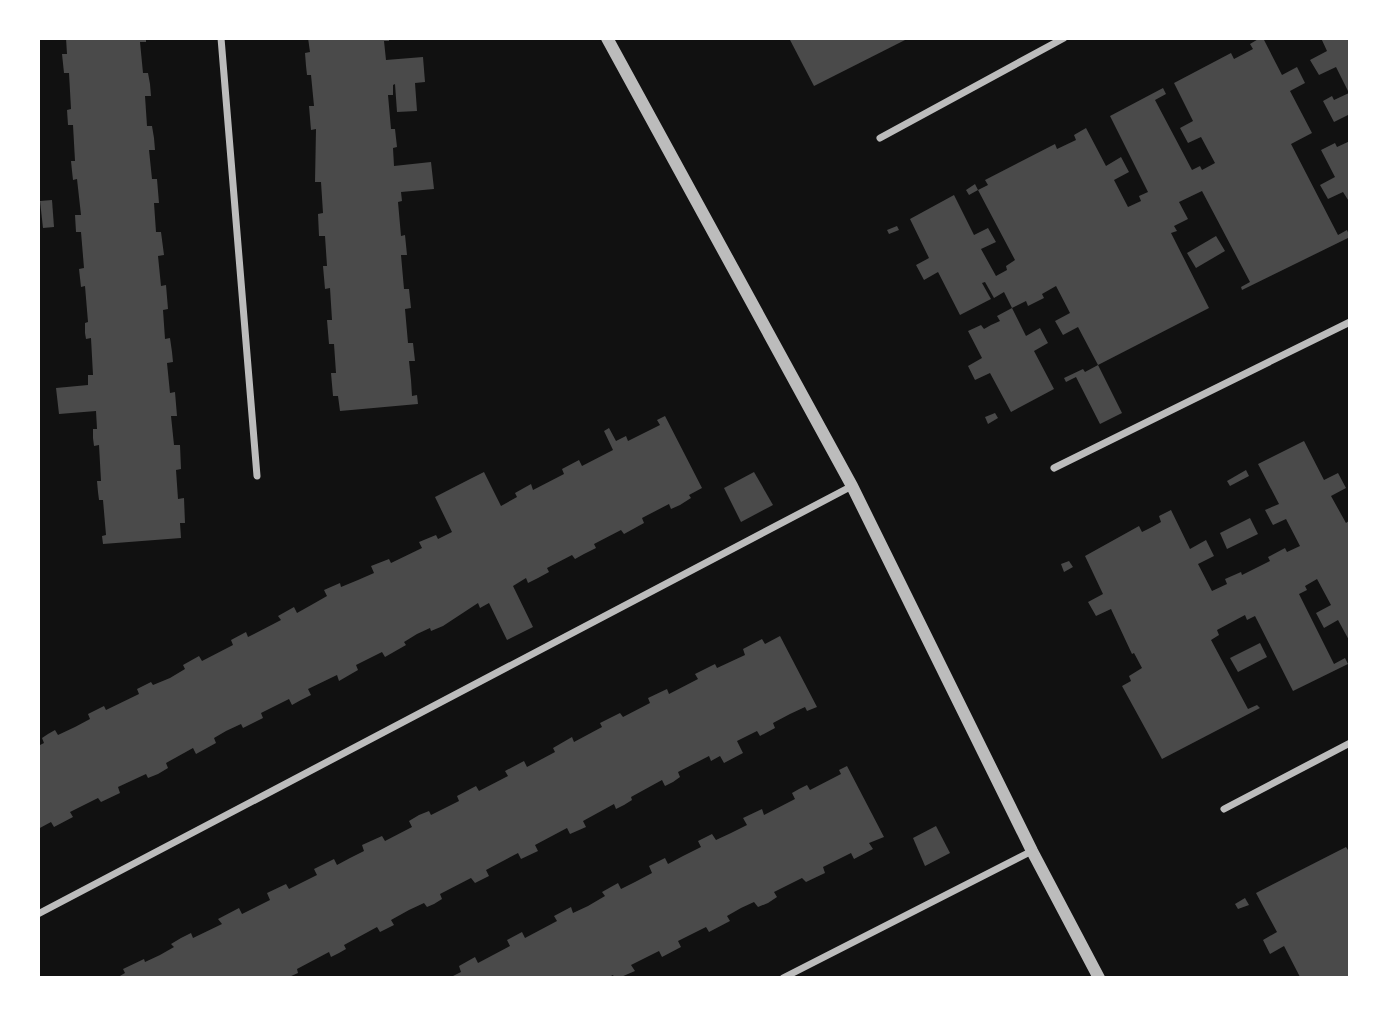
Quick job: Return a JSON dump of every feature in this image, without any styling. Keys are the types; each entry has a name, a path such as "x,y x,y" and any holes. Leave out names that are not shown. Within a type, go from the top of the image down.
{"street":[{"path":"222,38 257,476"},
{"path":"607,38 852,486 1032,851 1100,978"},
{"path":"880,138 1064,38"},
{"path":"1054,468 1349,322"},
{"path":"38,914 852,486"},
{"path":"1224,809 1349,743"},
{"path":"783,978 1032,851"}],"building":[{"path":"66,38 146,38 146,42 140,42 143,73 148,73 151,96 145,96 147,126 152,126 154,138 155,150 149,150 152,179 157,179 159,203 154,203 156,232 161,232 164,255 158,256 161,286 166,285 168,309 163,310 165,339 170,338 173,362 167,363 170,393 175,392 177,416 171,416 174,445 180,445 181,469 176,470 178,499 184,498 185,523 180,523 181,538 103,544 102,536 106,535 103,500 99,500 97,481 101,481 99,445 94,446 93,438 93,429 97,429 96,411 59,414 56,388 88,385 88,375 93,375 91,338 86,339 85,333 85,323 88,322 85,286 81,287 79,269 84,268 81,232 76,232 75,215 81,215 77,179 73,180 71,161 75,161 73,125 68,125 67,110 71,109 69,73 64,73 62,54 67,54"},
{"path":"308,38 389,38 389,41 384,41 386,60 423,57 425,82 415,83 417,111 397,112 395,84 393,95 388,95 391,129 395,129 397,147 393,148 394,166 431,162 434,189 401,192 402,201 398,202 401,236 405,235 407,255 401,255 404,289 409,289 411,308 405,309 408,343 413,343 415,361 409,361 412,396 417,395 418,404 340,411 338,396 333,396 331,373 336,373 334,344 329,344 327,320 332,320 330,288 325,289 323,266 327,266 325,236 319,236 318,214 323,213 321,182 315,182 316,129 311,130 309,106 314,106 311,75 307,75 305,53 310,52"},
{"path":"789,38 909,38 814,86"},
{"path":"1263,38 1282,75 1297,67 1305,83 1290,91 1312,133 1291,144 1338,235 1347,230 1350,237 1242,290 1241,287 1250,282 1202,191 1179,202 1188,219 1174,226 1177,231 1171,233 1209,308 1098,365 1078,327 1063,335 1055,321 1070,313 1056,286 1042,294 1044,298 1028,306 1026,301 1012,308 1004,292 994,298 985,282 982,283 991,299 960,315 938,272 924,280 916,265 929,258 910,219 954,195 974,235 988,228 996,242 981,249 996,276 1007,270 1006,266 1015,260 978,190 988,185 985,180 1055,144 1057,149 1076,140 1074,135 1086,128 1106,166 1121,157 1129,172 1114,180 1128,207 1141,201 1139,196 1148,192 1110,116 1163,88 1166,94 1155,100 1192,170 1200,166 1202,170 1215,163 1201,137 1188,143 1180,128 1193,121 1174,83 1231,53 1234,59 1253,49 1250,44"},
{"path":"1321,38 1347,38 1350,43 1350,114 1334,122 1323,101 1332,96 1334,100 1349,93 1336,67 1319,75 1310,60 1327,51"},
{"path":"1350,141 1350,203 1343,192 1328,199 1320,185 1335,177 1321,150 1335,143 1337,147"},
{"path":"975,184 978,190 969,195 966,190"},
{"path":"52,200 54,227 43,228 40,201"},
{"path":"897,226 899,230 889,234 887,230"},
{"path":"1216,236 1225,251 1196,268 1187,253"},
{"path":"1012,308 1026,336 1040,328 1048,343 1034,351 1054,389 1011,412 990,373 975,380 968,366 982,358 968,331 981,325 984,329 1000,321 997,316"},
{"path":"1098,365 1122,413 1100,424 1076,377 1066,382 1064,378"},
{"path":"995,413 998,418 988,424 985,417"},
{"path":"665,416 702,488 689,495 691,498 680,505 671,509 669,504 642,518 644,523 624,534 621,530 594,544 596,548 575,559 572,555 547,568 549,572 538,578 528,583 526,578 513,586 533,627 507,640 489,603 480,608 478,603 443,626 417,634 404,642 406,645 385,657 382,652 356,665 358,670 339,681 337,675 308,689 311,695 292,705 289,699 261,713 263,718 243,728 241,724 226,731 214,738 216,743 196,754 193,748 166,763 168,768 158,774 148,778 146,774 118,787 120,793 101,802 98,798 70,812 73,817 54,827 51,822 38,829 38,746 44,743 42,738 48,734 55,730 58,735 90,719 88,714 104,706 106,710 139,694 137,689 151,682 153,685 170,678 185,669 183,665 199,656 202,661 233,645 231,640 246,632 248,637 281,620 278,616 294,607 297,613 327,596 324,590 340,583 341,587 374,573 371,566 389,559 391,563 422,548 419,542 436,535 438,539 452,532 435,497 484,472 501,506 517,497 515,493 531,484 533,490 564,474 562,469 579,460 582,466 613,450 604,431 609,428 616,441 626,436 628,441 660,425 657,420"},
{"path":"1304,441 1324,480 1338,473 1346,488 1331,496 1346,523 1350,520 1350,642 1338,620 1324,628 1316,613 1331,605 1317,579 1305,586 1307,590 1299,594 1334,664 1345,658 1348,664 1293,691 1255,616 1247,620 1245,615 1217,630 1219,635 1211,640 1248,709 1257,705 1260,708 1162,759 1122,686 1131,681 1129,676 1142,668 1134,653 1132,654 1111,609 1096,616 1088,602 1103,594 1085,556 1139,526 1142,532 1152,527 1161,522 1159,516 1171,510 1190,549 1206,540 1214,556 1198,564 1212,591 1227,584 1225,579 1241,572 1242,575 1270,561 1268,557 1285,548 1287,552 1300,546 1286,519 1273,525 1265,510 1279,504 1258,464"},
{"path":"1246,470 1249,476 1230,486 1227,481"},
{"path":"754,472 773,505 741,522 724,488"},
{"path":"1250,518 1258,534 1227,549 1220,533"},
{"path":"1069,561 1073,567 1064,572 1061,564"},
{"path":"780,636 817,707 807,711 805,707 773,723 775,728 760,736 757,731 737,741 743,753 724,763 720,756 711,761 709,756 678,772 680,777 673,782 665,786 662,780 631,797 632,800 616,809 614,804 583,821 586,827 570,834 567,828 535,845 538,851 521,859 518,853 486,870 489,876 475,883 471,878 440,894 442,899 434,904 427,907 424,903 409,910 391,920 394,925 380,932 377,927 344,945 346,949 339,953 331,957 329,952 297,969 298,973 289,977 118,977 125,973 123,969 160,955 174,947 171,944 181,938 191,933 193,938 222,924 218,919 239,908 242,914 270,900 267,893 286,884 289,889 317,875 314,869 334,859 337,865 364,851 362,845 382,836 385,841 412,827 409,821 419,815 429,811 431,815 459,801 457,796 476,786 479,791 508,776 505,771 524,761 527,767 555,752 553,748 572,737 574,742 602,727 600,723 620,713 623,717 650,703 648,698 667,689 669,694 698,679 695,674 715,664 717,668 745,655 743,649 762,639 765,644"},
{"path":"1260,643 1267,657 1238,672 1230,658"},
{"path":"847,766 884,837 869,843 873,849 854,859 851,853 823,867 825,873 806,882 802,878 774,892 777,897 768,903 758,907 754,902 741,908 727,916 730,921 709,932 706,927 678,941 681,947 662,957 659,951 631,965 635,971 621,977 451,977 461,972 459,966 475,957 478,963 510,946 507,940 522,932 525,938 557,921 554,916 571,907 573,913 605,896 602,892 618,883 621,889 635,882 652,873 649,866 665,858 668,864 701,847 698,841 712,834 716,840 747,825 743,818 762,809 764,815 795,799 792,793 807,785 810,790 841,774 839,770"},
{"path":"936,826 950,853 925,866 913,838"},
{"path":"1346,847 1350,853 1350,977 1300,977 1284,946 1270,954 1263,940 1277,932 1256,893"},
{"path":"1245,898 1249,905 1238,909 1235,904"}]}
